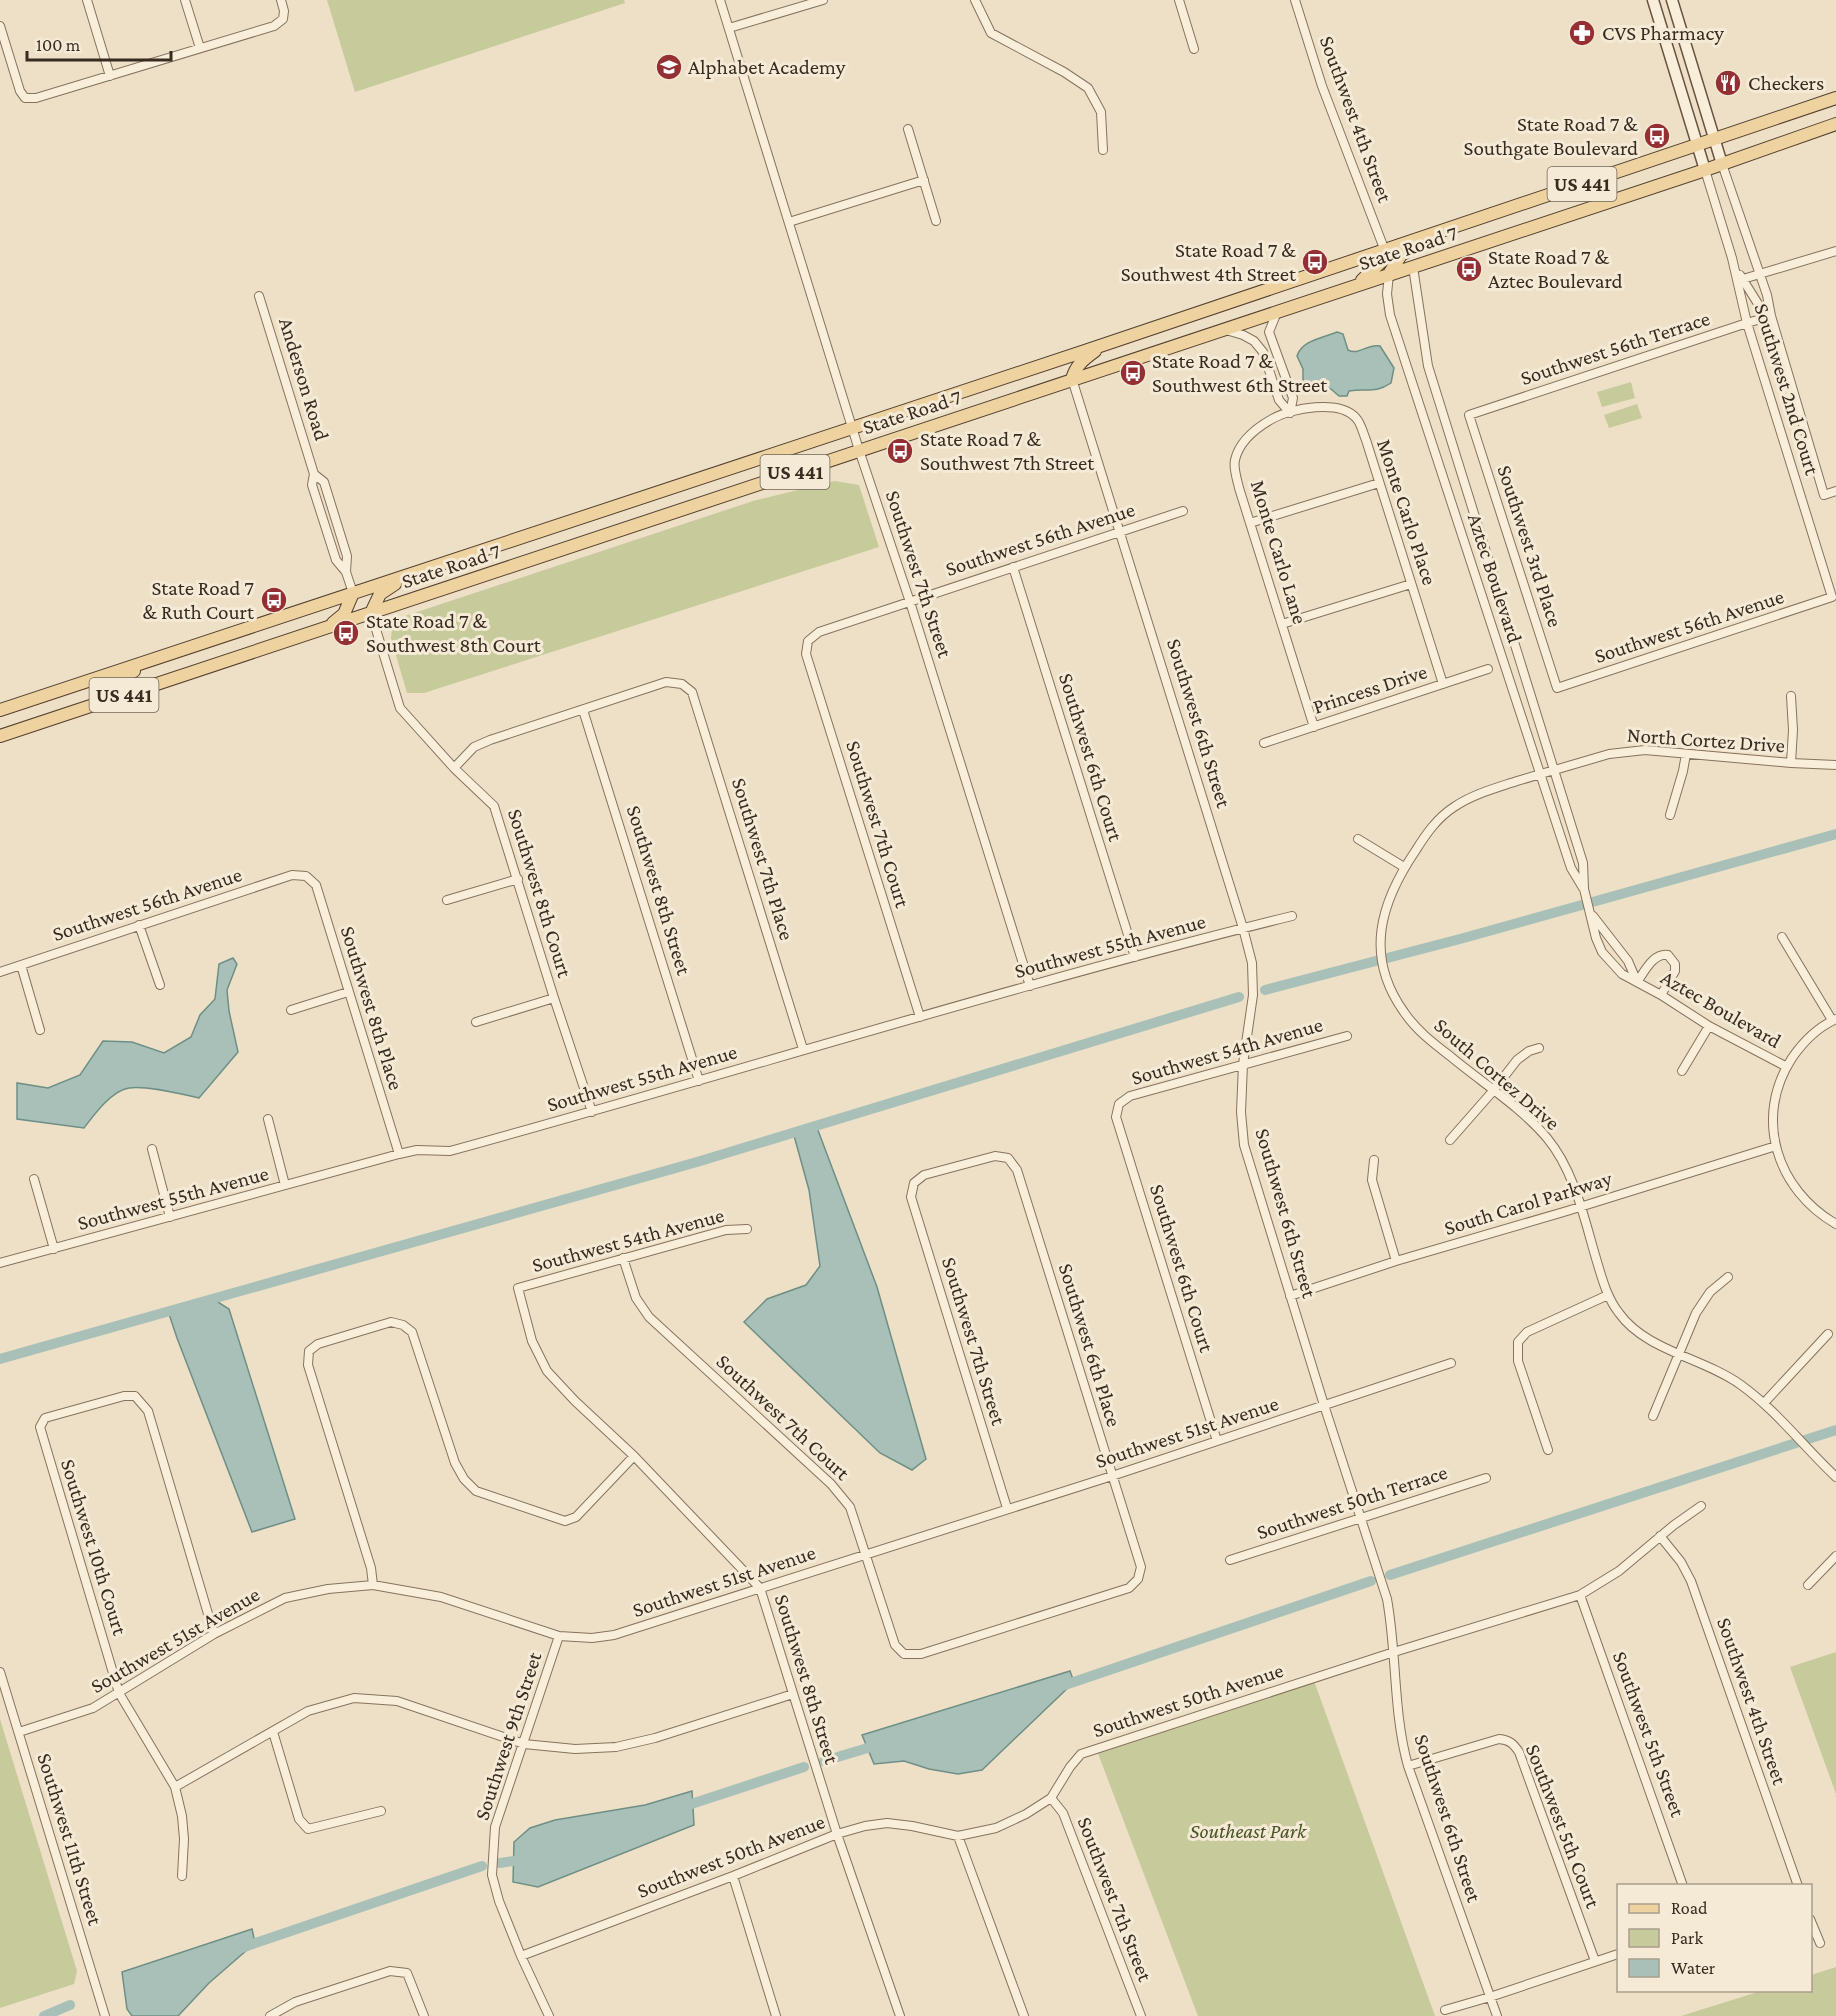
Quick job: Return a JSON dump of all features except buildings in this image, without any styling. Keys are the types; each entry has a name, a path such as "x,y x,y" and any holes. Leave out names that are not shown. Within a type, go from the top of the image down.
{"main road":[{"path":"1653,0 1706,171"},
{"path":"1672,0 1722,164"},
{"name":"State Road 7","path":"0,710 852,428 1836,98"},
{"name":"State Road 7","path":"0,736 1389,274 1706,171 1836,124"},
{"path":"1389,274 1401,255 1430,235"},
{"path":"1354,287 1382,262 1385,250"},
{"path":"1072,380 1080,362 1103,344"},
{"path":"371,613 380,594 408,574"},
{"path":"330,626 344,614 353,593"},
{"path":"101,703 105,693 116,681 156,659"}],"street":[{"path":"87,0 110,75"},
{"path":"186,0 200,48"},
{"path":"0,26 20,91 25,98 36,98 274,26 283,19 284,11 281,0"},
{"name":"Southwest 7th Street","path":"720,0 852,428 910,602 1030,986"},
{"path":"729,28 823,0"},
{"path":"975,0 991,33 1064,72 1088,88 1101,112 1103,150"},
{"path":"1179,0 1194,49"},
{"name":"Southwest 4th Street","path":"1294,0 1322,86 1385,250"},
{"path":"908,129 936,221"},
{"name":"Southwest 2nd Court","path":"1722,164 1761,273 1771,316 1824,495 1836,491"},
{"name":"Southwest 2nd Court","path":"1706,171 1732,258 1747,323 1832,597"},
{"path":"789,222 924,180"},
{"path":"1743,279 1836,251"},
{"name":"Southwest 2nd Court","path":"1732,258 1760,307 1771,316"},
{"name":"Aztec Boulevard","path":"1413,267 1428,366 1583,863 1584,889"},
{"name":"Aztec Boulevard","path":"1389,274 1387,294 1390,315 1571,868 1584,889 1596,938 1602,952 1622,974 1709,1026 1787,1067"},
{"name":"Anderson Road","path":"259,296 314,474 312,485 336,560 346,572 353,593"},
{"path":"1277,312 1269,332 1293,398 1290,413"},
{"name":"Southwest 56th Terrace","path":"1469,415 1771,316"},
{"path":"1225,329 1254,341 1263,352 1280,400 1290,413"},
{"name":"Southwest 6th Street","path":"1072,380 1243,928 1252,963 1253,995 1243,1064 1240,1112 1244,1145 1324,1405 1387,1599 1402,1743 1408,1766 1497,2016"},
{"name":"Monte Carlo Place","path":"1290,413 1305,408 1334,407 1357,419 1443,684"},
{"name":"Monte Carlo Lane","path":"1290,413 1273,418 1248,436 1239,448 1234,463 1239,488 1314,726"},
{"name":"Southwest 3rd Place","path":"1469,415 1557,688"},
{"name":"Anderson Road","path":"314,474 324,482 347,556 346,572"},
{"path":"1250,523 1379,483"},
{"name":"Southwest 56th Avenue","path":"808,641 819,632 1183,511"},
{"name":"Southwest 6th Court","path":"1012,567 1135,957"},
{"path":"1282,624 1411,584"},
{"name":"Southwest 56th Avenue","path":"1557,688 1832,597"},
{"name":"Southwest 8th Court","path":"371,613 400,708 454,768 495,806 592,1112"},
{"name":"Southwest 7th Court","path":"808,641 806,654 920,1017"},
{"name":"Princess Drive","path":"1264,743 1488,669"},
{"name":"Southwest 7th Place","path":"584,710 666,682 682,684 692,692 803,1049"},
{"path":"1517,702 1531,696"},
{"path":"1791,696 1793,730 1791,763"},
{"path":"454,768 474,747 584,710"},
{"name":"Southwest 8th Street","path":"584,710 699,1081"},
{"name":"North Cortez Drive","path":"1540,774 1628,750 1836,765"},
{"path":"1670,815 1686,754"},
{"name":"South Cortez Drive","path":"1540,774 1487,791 1453,807 1433,826 1404,867 1385,909 1380,943 1384,968 1395,997 1416,1027 1536,1126 1548,1139 1566,1169 1608,1295 1620,1315 1633,1330 1726,1374 1764,1403 1836,1477"},
{"path":"1358,839 1404,867"},
{"name":"Southwest 56th Avenue","path":"0,972 292,875 306,876"},
{"name":"Southwest 8th Place","path":"306,876 316,885 399,1154"},
{"path":"447,900 518,879"},
{"name":"Aztec Boulevard","path":"1592,915 1628,961 1638,982"},
{"name":"Southwest 55th Avenue","path":"0,1263 399,1154 417,1150 450,1151 592,1112 803,1049 1292,916"},
{"path":"139,926 160,985"},
{"path":"1782,937 1834,1020 1814,1033 1799,1048 1787,1067 1774,1105 1773,1126 1776,1146 1785,1171 1798,1193 1810,1206 1836,1224"},
{"path":"1638,982 1656,957 1668,956 1675,964 1675,970 1660,995"},
{"path":"21,965 40,1030"},
{"path":"291,1010 348,992"},
{"path":"476,1022 554,998"},
{"path":"1682,1071 1709,1026"},
{"name":"Southwest 54th Avenue","path":"1119,1104 1130,1096 1347,1036"},
{"path":"1450,1140 1517,1060 1529,1051 1539,1048"},
{"name":"Southwest 6th Court","path":"1119,1104 1116,1117 1217,1441"},
{"path":"268,1119 285,1185"},
{"name":"South Carol Parkway","path":"1290,1296 1396,1261 1776,1146"},
{"path":"152,1149 170,1217"},
{"name":"Southwest 6th Place","path":"904,1654 921,1654 1129,1587 1138,1579 1141,1567 1017,1170 1008,1158 994,1156 924,1175 914,1183"},
{"path":"1374,1160 1372,1180 1396,1261"},
{"path":"34,1179 54,1249"},
{"name":"Southwest 7th Street","path":"914,1183 911,1197 1007,1508"},
{"name":"Southwest 54th Avenue","path":"518,1288 726,1230 747,1230"},
{"name":"Southwest 7th Court","path":"623,1258 636,1298 649,1317 831,1484 850,1507 895,1645 904,1654"},
{"path":"1653,1416 1696,1313 1710,1292 1728,1277"},
{"name":"Southwest 8th Street","path":"518,1288 532,1341 547,1371 574,1401 634,1455 760,1588 837,1834 900,2016"},
{"path":"1548,1450 1518,1361 1518,1342 1527,1332 1608,1295"},
{"path":"373,1585 370,1568 308,1365 309,1351 318,1344 391,1322 403,1325 412,1332 454,1463 464,1479 476,1491 565,1521 576,1517 634,1455"},
{"path":"1764,1403 1828,1334"},
{"name":"Southwest 51st Avenue","path":"19,1732 93,1708 214,1634 285,1598 328,1589 373,1585 441,1597 559,1636 592,1638 614,1635 1112,1476 1451,1363"},
{"name":"Southwest 10th Court","path":"182,1876 182,1816 175,1786 119,1693 40,1427 45,1418 124,1396 135,1396 148,1411 214,1634"},
{"name":"Southwest 50th Terrace","path":"1230,1560 1486,1478"},
{"name":"Southwest 50th Avenue","path":"521,1956 837,1834 865,1826 886,1823 958,1836 996,1828 1026,1814 1051,1798 1070,1767 1082,1754 1394,1652 1580,1595 1619,1571 1660,1536 1701,1506"},
{"name":"Southwest 4th Street","path":"1660,1536 1681,1562 1691,1581 1797,1884"},
{"path":"1808,1585 1836,1556"},
{"name":"Southwest 5th Street","path":"1580,1595 1682,1884"},
{"name":"Southwest 9th Street","path":"549,2016 521,1956 499,1901 492,1875 495,1827 559,1636"},
{"name":"Southwest 11th Street","path":"0,1672 105,2016"},
{"path":"175,1786 308,1711 354,1698 397,1701 524,1744 575,1749 616,1747 655,1738 793,1694"},
{"path":"273,1732 299,1819 308,1828 381,1811"},
{"name":"Southwest 5th Court","path":"1408,1766 1498,1738 1514,1744 1519,1752 1595,1961"},
{"name":"Southwest 7th Street","path":"1051,1798 1063,1813 1141,2016"},
{"path":"958,1836 1024,2016"},
{"path":"733,1876 776,2016"},
{"path":"1812,1924 1820,1943"},
{"path":"1445,2010 1617,1954"},
{"path":"270,2016 295,2002 390,1971 407,1972 424,2016"}],"green space":[{"path":"327,0 624,0 625,3 355,92"},
{"path":"1631,382 1635,398 1602,407 1597,392"},
{"path":"1637,404 1642,418 1609,428 1604,415"},
{"path":"835,481 859,485 879,547 424,693 407,693 391,638 393,620 753,501"},
{"path":"1836,1652 1836,1794 1790,1667"},
{"name":"Southeast Park","path":"1314,1681 1435,2016 1198,2016 1097,1751"},
{"path":"0,1719 77,1971 74,1984 0,2008"},
{"path":"1836,1967 1836,2016 1681,2016 1758,1992 1812,1992 1812,1975"}],"water":[{"path":"1337,332 1343,334 1348,350 1360,351 1371,346 1380,346 1394,368 1391,383 1375,390 1349,391 1347,396 1339,396 1331,389 1306,393 1303,385 1303,369 1297,356 1303,346 1308,343"},
{"path":"233,958 237,964 227,990 238,1052 199,1098 136,1087 116,1093 84,1128 17,1119 17,1083 48,1088 80,1075 103,1041 132,1042 164,1053 191,1037 200,1015 215,999 219,964"},
{"path":"816,1125 877,1287 926,1459 912,1470 880,1453 744,1322 767,1299 806,1285 820,1266 809,1190 793,1132"},
{"path":"213,1299 229,1309 295,1519 252,1532 168,1311"},
{"path":"1070,1671 1074,1682 982,1770 958,1774 929,1769 904,1761 874,1764 862,1735"},
{"path":"692,1791 694,1825 538,1887 513,1882 514,1842 530,1828 555,1820 645,1805"},
{"path":"252,1929 255,1943 209,1983 178,2016 132,2016 127,2009 122,1972"}],"waterway":[{"path":"1265,990 1460,939 1836,834"},
{"path":"0,1359 697,1162 1239,997"},
{"path":"1390,1575 1836,1430"},
{"path":"1062,1686 1371,1581"},
{"path":"824,1761 881,1744"},
{"path":"679,1808 804,1767"},
{"path":"500,1863 527,1859"},
{"path":"241,1948 482,1866"},
{"path":"44,2016 70,2005"}],"place":[{"name":"CVS Pharmacy","path":"1582,33"},
{"name":"Alphabet Academy","path":"669,67"},
{"name":"Checkers","path":"1728,83"},
{"name":"State Road 7 & Southgate Boulevard","path":"1657,136"},
{"name":"State Road 7 & Southwest 4th Street","path":"1315,262"},
{"name":"State Road 7 & Aztec Boulevard","path":"1469,269"},
{"name":"State Road 7 & Southwest 6th Street","path":"1133,373"},
{"name":"State Road 7 & Southwest 7th Street","path":"900,451"},
{"name":"State Road 7 & Ruth Court","path":"274,600"},
{"name":"State Road 7 & Southwest 8th Court","path":"346,633"}]}
